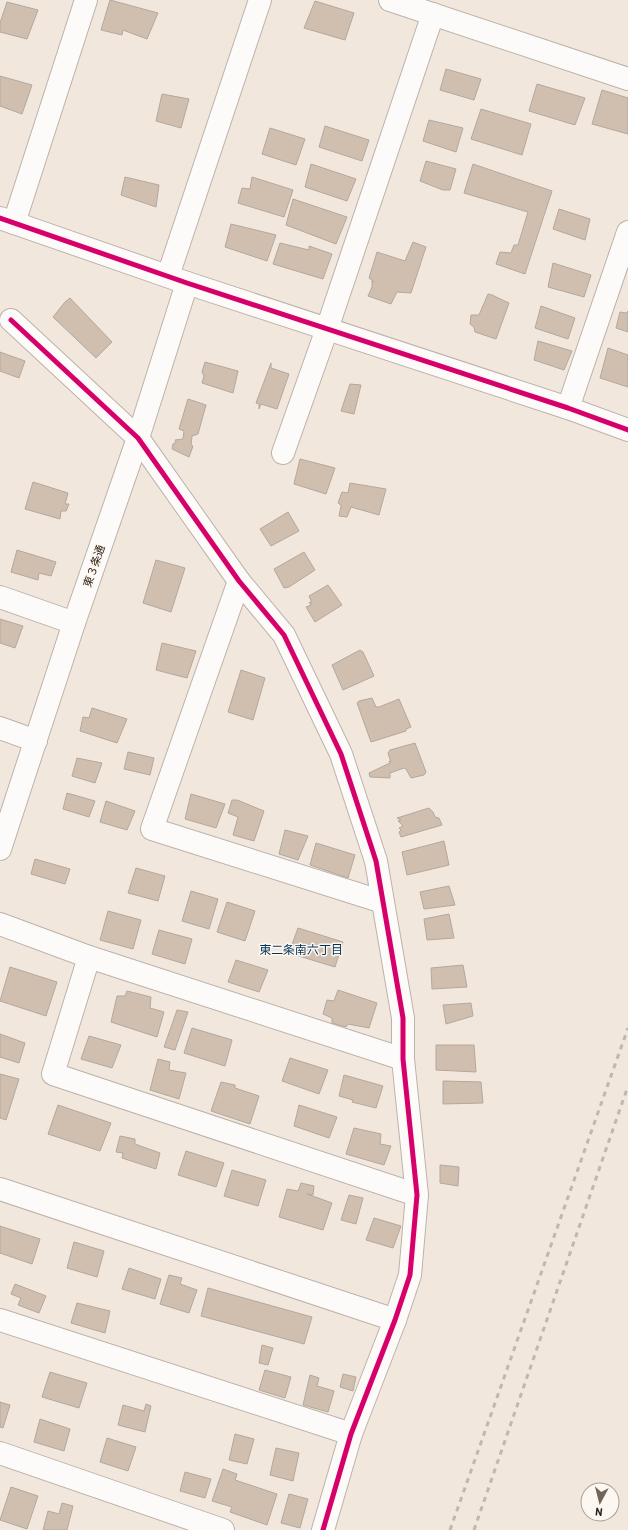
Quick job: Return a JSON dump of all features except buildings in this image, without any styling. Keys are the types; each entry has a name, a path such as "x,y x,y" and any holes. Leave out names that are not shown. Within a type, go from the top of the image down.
{"street":[{"path":"86,0 7,221 178,280 568,408 628,430"},
{"name":"東３条通","path":"0,849 74,622 138,438 178,280 260,0"},
{"path":"390,0 628,79"},
{"path":"283,453 327,329 433,14"},
{"path":"568,408 628,232"},
{"path":"11,320 138,438 239,581 284,635 341,754 376,861 403,1018 403,1059 417,1195 410,1275 395,1320 351,1434 323,1530"},
{"path":"239,581 152,829 383,902"},
{"path":"0,597 74,622"},
{"path":"0,728 36,741"},
{"path":"0,924 89,957 403,1059"},
{"path":"89,957 53,1074 417,1195"},
{"path":"0,1189 395,1320"},
{"path":"0,1320 351,1434"},
{"path":"0,1453 223,1530"}],"railway":[{"path":"450,1530 628,1028"},
{"path":"474,1530 628,1086"}],"cycle path":[{"path":"0,218 187,283 568,408 628,430"},
{"path":"11,320 138,438 239,581 284,635 341,754 376,861 403,1018 403,1059 417,1195 410,1275 395,1320 351,1434 323,1530"}],"district":[{"name":"東二条南六丁目","path":"301,950"}]}
